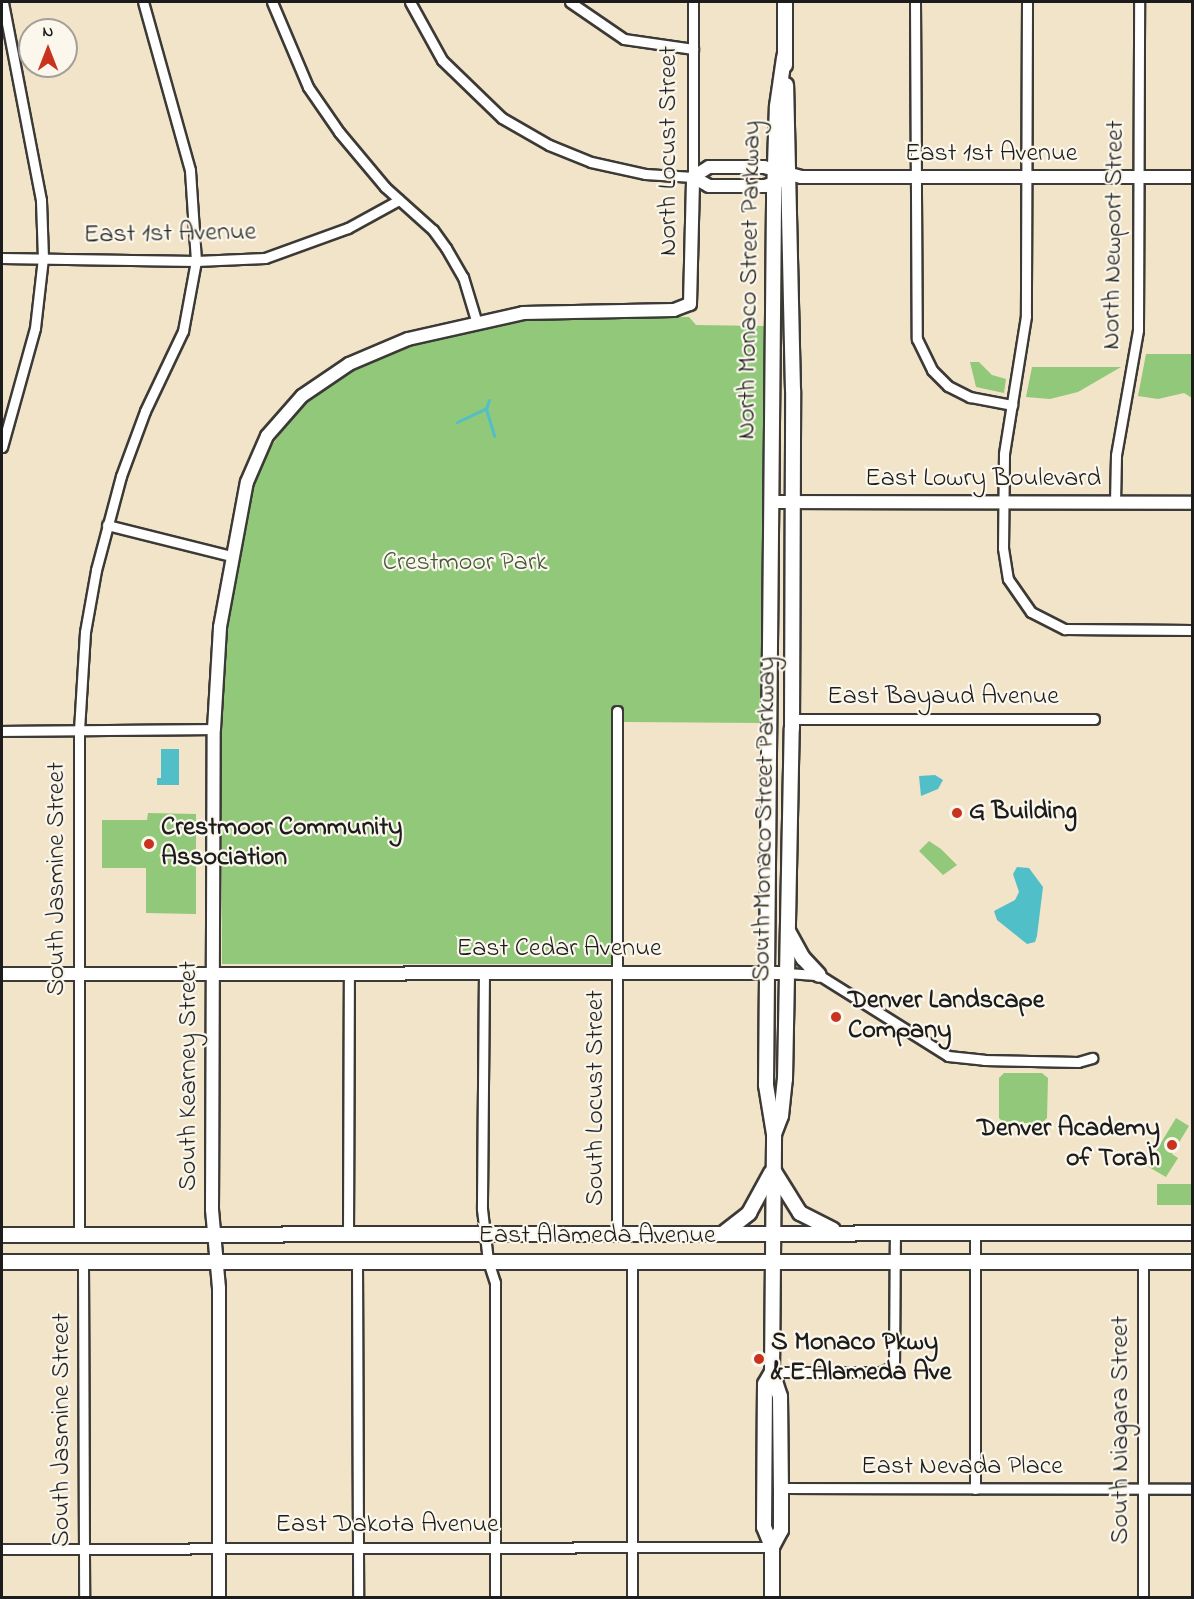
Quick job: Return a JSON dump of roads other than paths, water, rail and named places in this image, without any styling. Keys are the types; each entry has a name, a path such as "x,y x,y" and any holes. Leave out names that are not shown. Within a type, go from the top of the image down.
{"main road":[{"name":"North Monaco Street Parkway","path":"785,2 784,58 789,177 793,502"},
{"name":"North Monaco Street Parkway","path":"773,502 774,177 784,58"},
{"name":"South Monaco Street Parkway","path":"772,1372 774,1134 766,1090 773,502"},
{"name":"South Monaco Street Parkway","path":"774,1134 781,1116 784,1091 791,794 793,502"},
{"path":"772,643 780,672 781,704 792,719"},
{"path":"772,728 780,732 783,740 783,770 791,794"},
{"path":"788,931 803,958 819,975"},
{"path":"773,1168 785,1195 800,1213 820,1226 847,1233"},
{"path":"723,1233 749,1213 773,1168"},
{"name":"East Alameda Avenue","path":"2,1235 1192,1233"},
{"name":"East Alameda Avenue","path":"2,1262 1192,1262"},
{"path":"772,1372 780,1396 781,1488 781,1530 772,1547"},
{"path":"772,1372 765,1384 764,1528 772,1547 772,1598"}],"street":[{"path":"2,447 24,377 43,258 41,200 3,2"},
{"name":"South Jasmine Street","path":"79,1235 79,730 85,632 107,525 145,411 183,331 196,261 190,170 142,2"},
{"path":"272,2 308,87 339,132 399,200 433,230 446,248 463,277 476,321"},
{"path":"410,2 442,60 502,118 549,145 591,162 645,174 693,177"},
{"path":"570,2 624,39 693,49"},
{"name":"North Locust Street","path":"693,2 693,300"},
{"path":"915,2 915,320 919,346 932,370 948,386 970,397 1012,405"},
{"path":"1027,2 1026,328 1004,454 1004,559 1008,579 1017,597 1039,618 1055,627 1082,632 1192,630"},
{"name":"North Newport Street","path":"1115,503 1118,442 1137,339 1139,2"},
{"name":"East 1st Avenue","path":"774,177 709,167 693,177 706,186 774,177 1192,177"},
{"name":"East 1st Avenue","path":"2,258 196,261 265,258 348,228 399,200"},
{"name":"South Kearney Street","path":"219,1598 213,973 214,729 220,627 231,556 255,458 267,436 302,396 349,364 408,339 476,321 556,310 674,310 685,307 693,300"},
{"name":"East Lowry Boulevard","path":"773,502 1192,503"},
{"path":"107,525 231,556"},
{"name":"South Locust Street","path":"617,711 619,972 617,1234"},
{"name":"East Bayaud Avenue","path":"792,719 1094,719"},
{"path":"2,731 214,729"},
{"path":"484,972 482,1209 488,1234 488,1261 495,1283 495,1598"},
{"name":"East Cedar Avenue","path":"2,974 619,972 819,975 948,1056 984,1060 1078,1062 1092,1058"},
{"path":"348,1235 349,973"},
{"path":"772,1372 881,1372 894,1366 895,1233"},
{"path":"975,1233 975,1489"},
{"path":"632,1261 632,1598"},
{"path":"357,1262 358,1598"},
{"name":"South Niagara Street","path":"1143,1262 1143,1598"},
{"name":"South Jasmine Street","path":"83,1263 84,1598"},
{"name":"East Nevada Place","path":"781,1488 1192,1489"},
{"name":"East Dakota Avenue","path":"2,1549 772,1547"}],"water":[{"name":"Crestmoor Community Association","path":"161,749 179,749 179,785 157,785 157,778 161,778"},
{"path":"935,775 943,780 938,789 921,796 919,776"},
{"path":"1017,867 1029,868 1043,887 1037,936 1035,942 1027,944 997,920 994,911 1015,900 1019,892 1013,874"}],"waterway":[{"path":"489,400 486,409 494,436"},
{"path":"457,422 485,409"}],"place":[{"name":"G Building","path":"957,813"},
{"name":"Crestmoor Community Association","path":"149,844"},
{"name":"Denver Landscape Company","path":"836,1017"},
{"name":"Denver Academy of Torah","path":"1172,1145"},
{"name":"S Monaco Pkwy & E Alameda Ave","path":"759,1359"}],"park label":[{"name":"Crestmoor Park","path":"465,564"}]}
